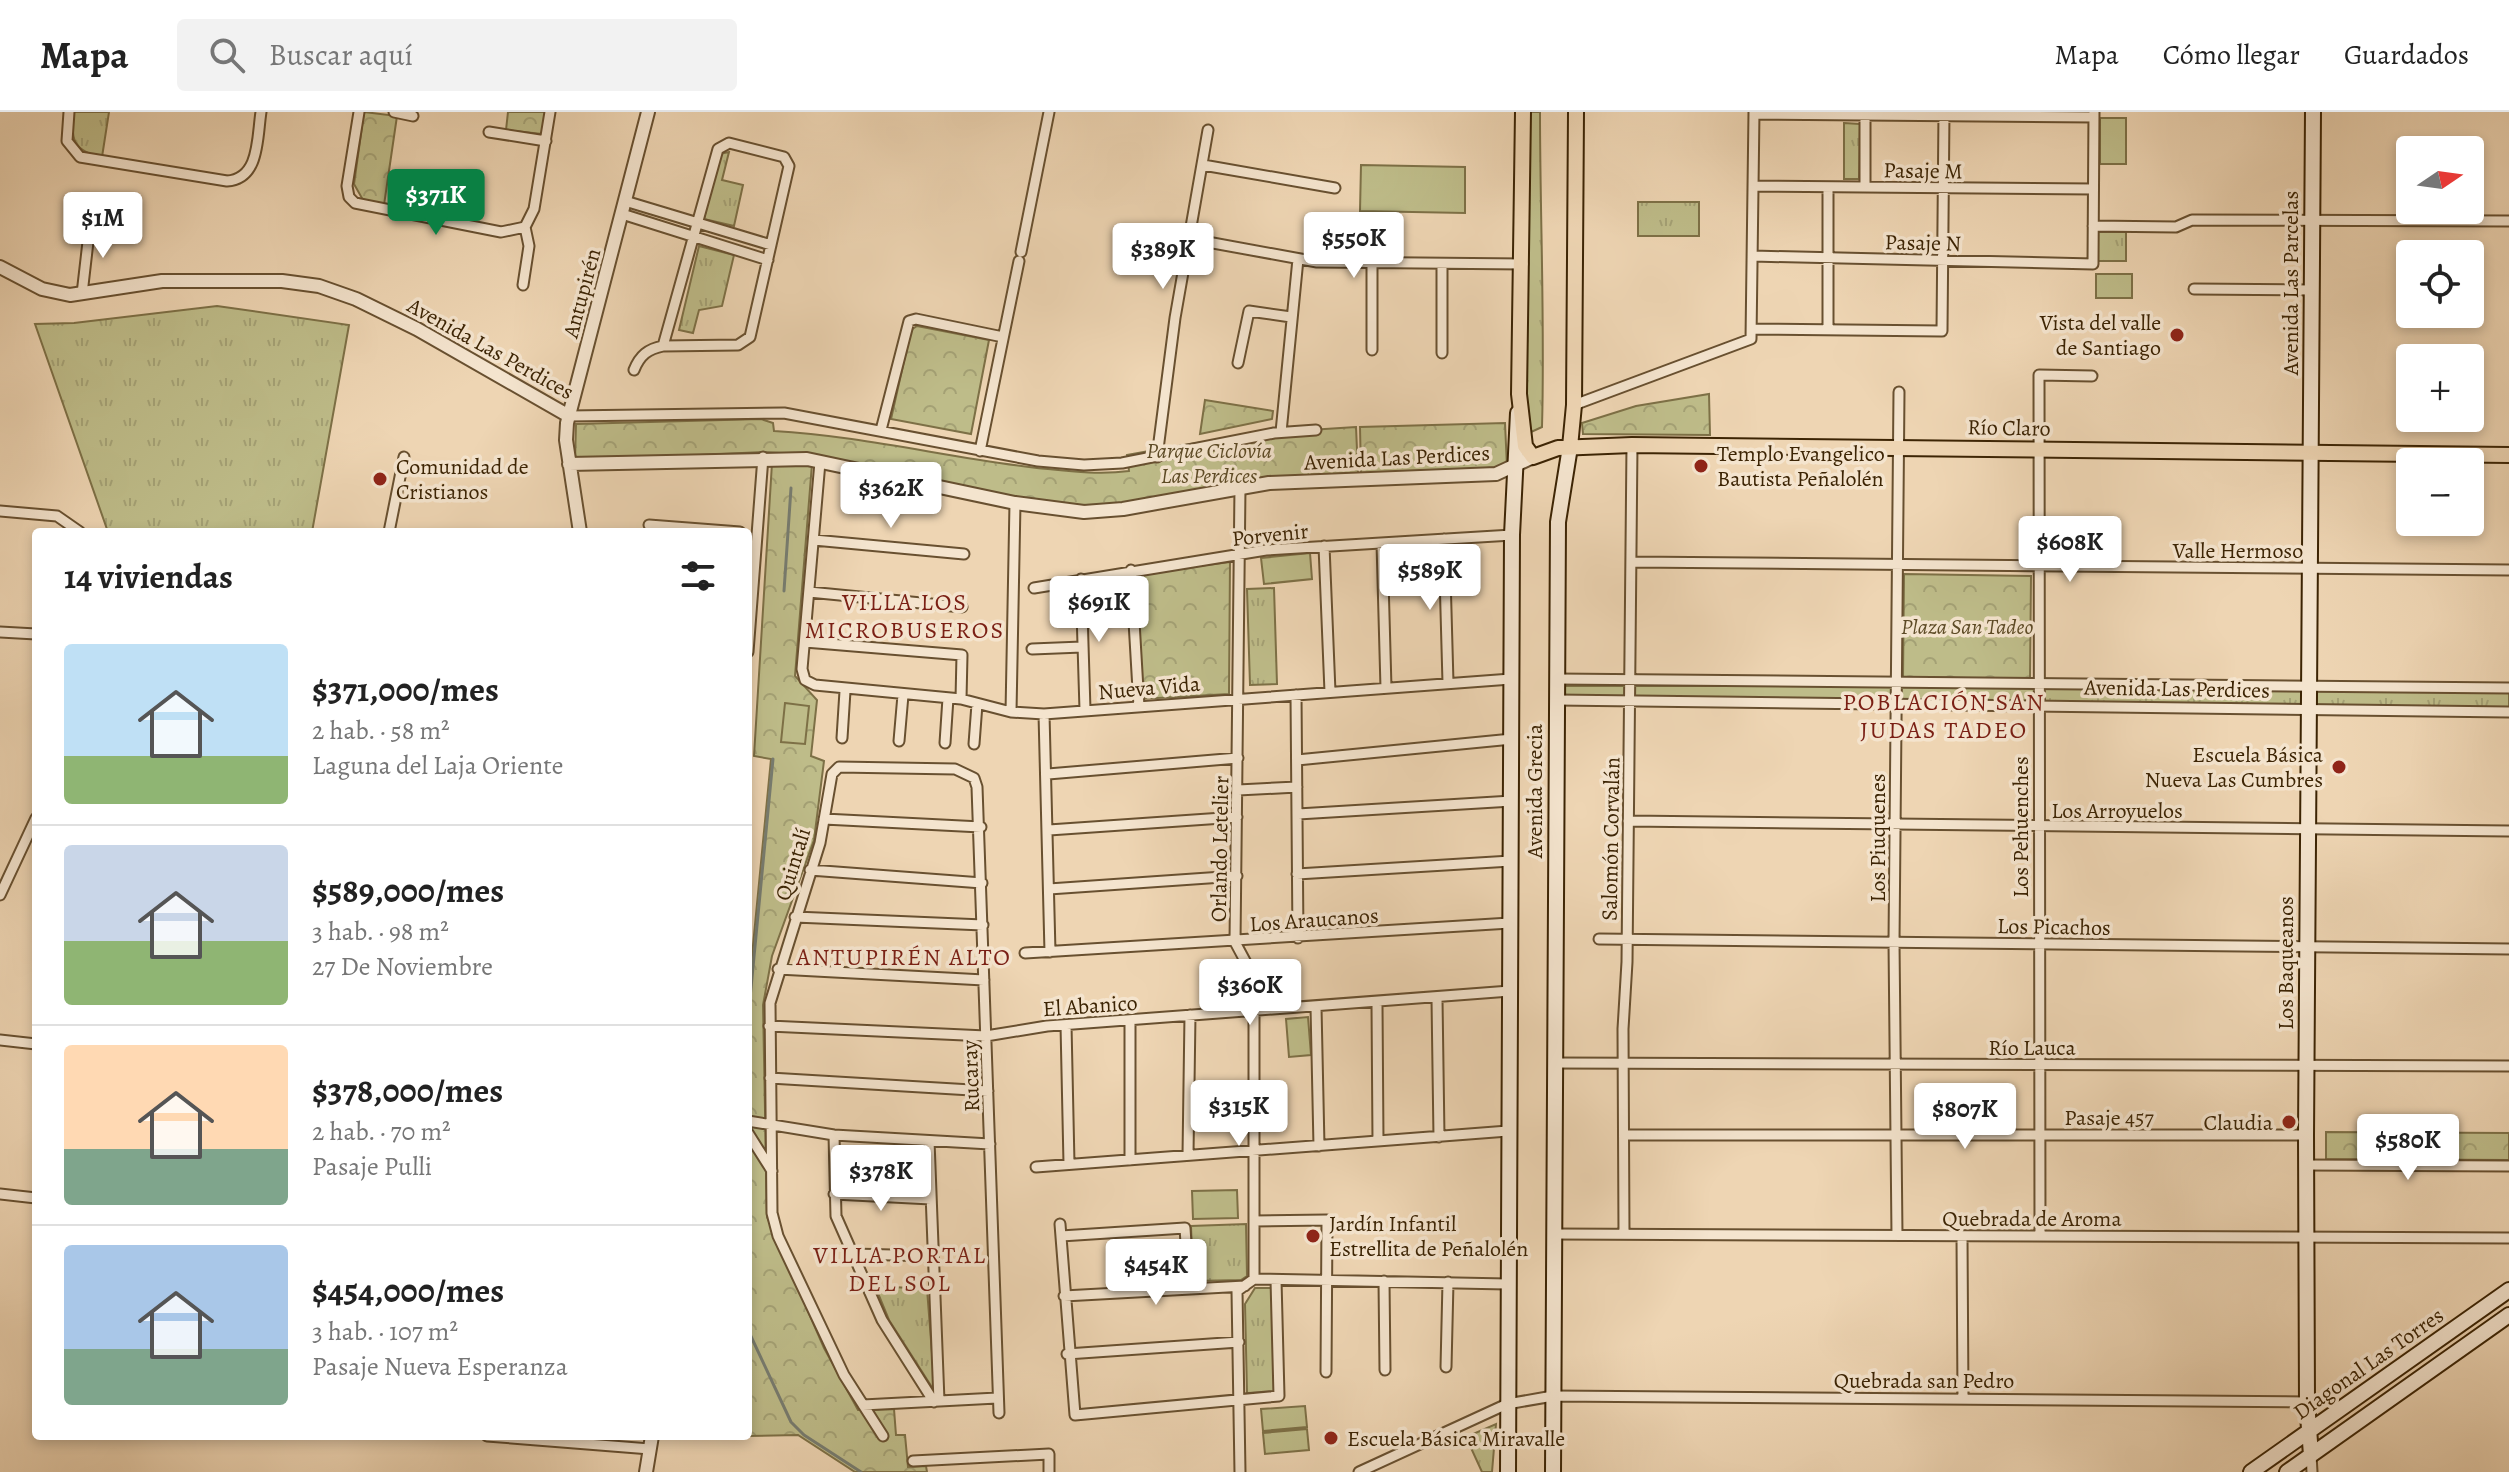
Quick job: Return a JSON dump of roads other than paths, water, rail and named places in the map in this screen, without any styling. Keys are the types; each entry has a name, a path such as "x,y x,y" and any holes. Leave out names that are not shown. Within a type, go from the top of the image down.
{"main road":[{"name":"Avenida Grecia","path":"1508,1472 1512,535 1523,264 1523,112"},
{"name":"Avenida Grecia","path":"1553,1472 1546,1396 1554,1234 1558,522 1574,405 1576,112"},
{"name":"Avenida Las Parcelas","path":"2310,454 2313,112"},
{"path":"1519,394 1525,446 1533,457"},
{"name":"Río Claro","path":"1533,457 1570,447 1632,445 2509,455"},
{"name":"Los Baqueanos","path":"2310,454 2306,1236 2307,1402 2311,1455"},
{"name":"Diagonal Las Torres","path":"2251,1472 2509,1290"},
{"name":"Diagonal Las Torres","path":"2287,1472 2509,1315"}],"street":[{"path":"69,112 67,141 80,157 227,181 242,178 251,169 261,112"},
{"path":"359,112 347,180 352,200 370,209 501,232 525,227"},
{"path":"394,112 413,116"},
{"path":"523,285 529,246 525,227 534,209 550,112"},
{"name":"Antupirén","path":"579,528 566,440 569,416 648,112"},
{"path":"980,451 1049,112"},
{"path":"1574,405 1748,343 1753,329 1754,113 2094,114 2093,226 2176,227 2192,220 2509,221"},
{"path":"1865,113 1865,187"},
{"path":"1753,329 1942,331 1944,114"},
{"path":"1157,457 1177,307 1208,130"},
{"path":"489,132 546,141"},
{"path":"634,370 639,358 651,348 745,343 789,168 784,157 722,144 718,149 663,346"},
{"path":"1203,165 1335,188"},
{"name":"Pasaje M","path":"1754,186 2093,189"},
{"path":"1828,187 1828,330"},
{"path":"624,207 698,220 721,231 771,245"},
{"path":"624,207 671,226 693,239 768,260"},
{"name":"Pasaje N","path":"1753,256 2093,264 2093,226"},
{"path":"82,294 89,233"},
{"path":"1191,239 1298,259 1372,264 1523,264"},
{"path":"1281,432 1298,259"},
{"path":"1372,264 1372,350"},
{"path":"1442,264 1442,353"},
{"name":"Avenida Las Perdices","path":"0,267 49,291 82,294 147,282 184,280 282,281 319,286 356,299 417,329 569,416 773,413 1053,463 1116,464 1281,432 1316,430"},
{"path":"2194,289 2311,290"},
{"path":"1238,363 1249,311 1291,317"},
{"path":"881,430 909,321 916,319 1003,337"},
{"name":"Los Pehuenches","path":"2040,1236 2039,375 2092,376"},
{"name":"Los Piuquenes","path":"1897,1235 1894,942 1899,392"},
{"name":"Salomón Corvalán","path":"1624,1234 1632,445"},
{"path":"390,528 404,457"},
{"path":"752,558 763,457"},
{"name":"Avenida Las Perdices","path":"569,464 763,457 820,462 1015,503 1060,510 1105,511 1240,487 1484,475 1514,467"},
{"name":"Río Claro","path":"1514,467 1533,457"},
{"path":"820,462 805,642 962,655 961,699"},
{"name":"Orlando Letelier","path":"1240,487 1235,942 1250,970 1254,1011 1254,1279"},
{"path":"1011,712 1015,503"},
{"path":"0,511 57,516 74,528"},
{"path":"649,525 688,528"},
{"name":"Porvenir","path":"1034,588 1239,554 1512,535"},
{"path":"1444,539 1448,683"},
{"path":"814,540 964,554"},
{"path":"1382,543 1386,688"},
{"path":"1324,546 1330,692"},
{"name":"Valle Hermoso","path":"1631,562 2509,570"},
{"path":"1131,570 1139,707"},
{"path":"1081,579 1085,710"},
{"path":"809,592 962,607"},
{"path":"0,632 32,634"},
{"name":"Nueva Vida","path":"805,642 802,669 805,680 815,685 845,691 961,699 1011,712 1044,714 1511,679"},
{"path":"1032,649 1082,647"},
{"name":"Avenida Las Perdices","path":"1557,679 2509,688"},
{"path":"842,738 845,691"},
{"path":"899,741 903,695"},
{"path":"1296,695 1298,938"},
{"path":"945,743 948,698"},
{"name":"Avenida Las Perdices","path":"1557,700 1896,707 2509,712"},
{"path":"974,744 977,704"},
{"path":"1044,714 1048,774 1050,952"},
{"path":"1297,760 1512,739"},
{"path":"1048,774 1238,758"},
{"name":"Quintalí","path":"883,1436 844,1375 773,1223 769,1026 778,969 810,870 832,774 839,767 851,766 955,769 974,778 977,787"},
{"name":"Rucaray","path":"977,787 981,827 999,1413"},
{"path":"1238,790 1297,787"},
{"path":"1298,814 1512,801"},
{"path":"1049,830 1237,817"},
{"path":"824,819 981,827"},
{"name":"Los Arroyuelos","path":"1628,821 2509,831"},
{"path":"0,895 32,827"},
{"path":"1297,874 1511,861"},
{"path":"810,870 982,883"},
{"path":"1049,889 1237,876"},
{"path":"795,917 983,925"},
{"name":"Los Araucanos","path":"1025,953 1510,923"},
{"name":"Los Picachos","path":"1599,939 2509,949"},
{"path":"778,969 984,980"},
{"name":"El Abanico","path":"769,1026 986,1036 1066,1025 1377,1004 1510,991"},
{"path":"1437,999 1439,1137"},
{"path":"1377,1004 1378,1141"},
{"path":"1316,1007 1319,1146"},
{"path":"1188,1155 1190,1015"},
{"path":"1130,1020 1130,1160"},
{"path":"1066,1025 1069,1164"},
{"path":"0,1040 32,1044"},
{"name":"Río Lauca","path":"1555,1063 2509,1066"},
{"path":"770,1078 988,1091"},
{"path":"752,1122 834,1135 990,1144"},
{"path":"1036,1167 1508,1131"},
{"path":"834,1135 836,1216 882,1320 936,1402"},
{"name":"Pasaje 457","path":"1624,1135 2306,1135"},
{"path":"752,1139 772,1171"},
{"path":"929,1141 936,1402"},
{"path":"2306,1165 2509,1166"},
{"path":"0,1194 32,1198"},
{"path":"834,1194 931,1199"},
{"path":"1254,1221 1327,1220 1326,1372"},
{"path":"1060,1224 1067,1354 1075,1415 1279,1396 1276,1280"},
{"path":"1061,1236 1185,1228 1189,1289"},
{"name":"Quebrada de Aroma","path":"1554,1234 2509,1238"},
{"path":"1962,1236 1963,1398"},
{"path":"853,1254 932,1256"},
{"path":"1240,1472 1237,1291 1254,1279 1507,1284"},
{"path":"1384,1281 1385,1370"},
{"path":"1446,1367 1448,1282"},
{"path":"1064,1296 1245,1286"},
{"path":"1067,1354 1239,1342"},
{"name":"Quebrada san Pedro","path":"1359,1472 1507,1404 1546,1396 2307,1402"},
{"path":"863,1405 997,1398"},
{"path":"596,1440 651,1442 646,1472"},
{"path":"913,1461 1049,1454 1049,1472"},
{"name":"Los Baqueanos","path":"2311,1455 2312,1472"}],"waterway":[{"path":"784,591 791,488"},
{"path":"752,977 773,759"},
{"path":"752,1339 791,1422 804,1435 861,1472"}],"place":[{"name":"Vista del valle de Santiago","path":"2177,335"},
{"name":"Templo Evangelico Bautista Peñalolén","path":"1701,466"},
{"name":"Comunidad de Cristianos","path":"380,479"},
{"name":"Escuela Básica Nueva Las Cumbres","path":"2339,767"},
{"name":"Claudia","path":"2289,1122"},
{"name":"Jardín Infantil Estrellita de Peñalolén","path":"1313,1236"},
{"name":"Escuela Básica Miravalle","path":"1331,1438"}],"district":[{"name":"VILLA LOS MICROBUSEROS","path":"905,616"},
{"name":"POBLACIÓN SAN JUDAS TADEO","path":"1944,716"},
{"name":"ANTUPIRÉN ALTO","path":"904,957"},
{"name":"VILLA PORTAL DEL SOL","path":"900,1269"}],"park label":[{"name":"Parque Ciclovía Las Perdices","path":"1209,462"},
{"name":"Plaza San Tadeo","path":"1967,626"}]}
